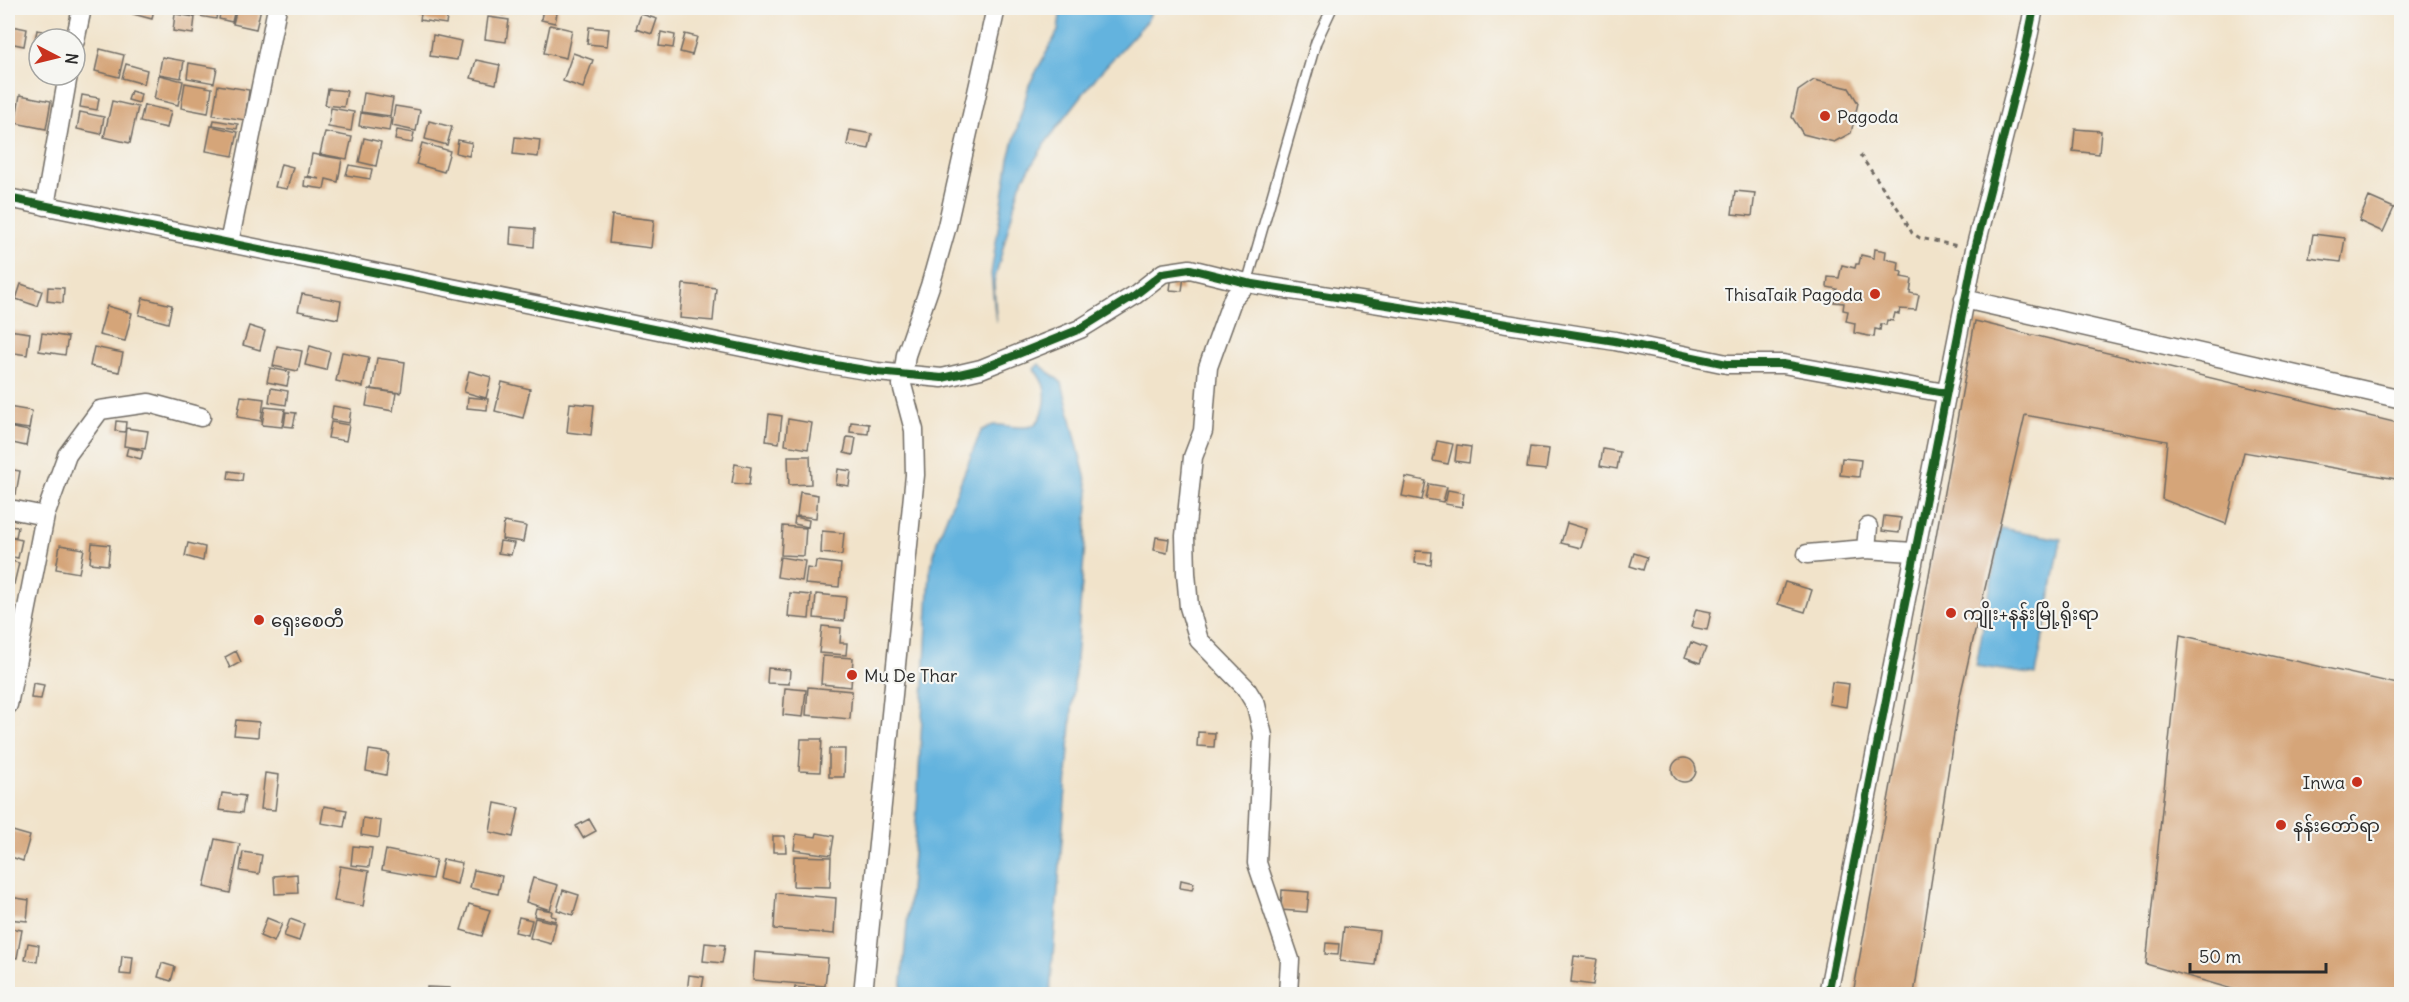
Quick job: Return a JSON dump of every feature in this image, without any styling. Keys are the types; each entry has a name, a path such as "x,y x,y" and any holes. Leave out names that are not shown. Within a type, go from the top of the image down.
{"street":[{"path":"78,27 82,8"},
{"path":"229,243 277,8"},
{"path":"863,994 915,475 914,430 904,395 902,375 906,355 930,286 947,226 996,8"},
{"path":"1828,994 1913,552 1975,249 2034,8"},
{"path":"45,206 66,87"},
{"path":"8,198 811,361 902,375 942,378 981,369 1080,330 1135,295 1163,273 1190,269 1247,283 1615,341 1727,364 1783,364 1945,393"},
{"path":"1247,283 1233,298 1208,367 1203,431 1193,457 1185,536 1186,573 1189,607 1199,640 1245,687 1256,705 1263,736 1257,863 1290,960 1288,994"},
{"path":"1965,299 2402,399"},
{"path":"8,705 45,516 67,455 100,410 149,403 201,417"},
{"path":"15,510 45,516"},
{"path":"1866,549 1868,527"},
{"path":"1807,554 1866,549 1913,552"}],"lane":[{"path":"1247,283 1316,42 1332,8"}],"path":[{"path":"1860,155 1901,213 1912,233 1920,238 1975,249"}],"water":[{"path":"1061,8 1153,8 1147,21 1097,76 1046,142 1020,184 994,282 996,322 991,274 1009,159 1029,85 1058,31"},
{"path":"1039,364 1062,383 1089,492 1050,994 901,994 917,808 930,571 937,541 981,431 994,425 1030,426 1041,417 1046,397 1043,383 1034,369"},
{"path":"2001,528 2061,539 2036,675 1976,666"}],"building":[{"path":"134,8 154,8 152,19 133,14"},
{"path":"173,8 197,8 196,16 173,11"},
{"path":"200,8 218,8 216,19 199,16"},
{"path":"221,8 235,9 232,22 219,19"},
{"path":"237,8 261,8 256,29 233,24"},
{"path":"422,8 449,8 446,24 420,20"},
{"path":"482,8 504,8 503,15 482,11"},
{"path":"543,8 558,8 555,23 541,20"},
{"path":"175,14 195,17 193,34 173,31"},
{"path":"641,14 657,19 652,34 636,29"},
{"path":"488,17 509,20 506,42 485,39"},
{"path":"550,25 572,30 566,58 544,53"},
{"path":"12,26 27,29 24,46 9,43"},
{"path":"589,27 609,29 607,46 587,44"},
{"path":"661,32 675,35 673,48 659,46"},
{"path":"685,34 697,37 692,55 680,52"},
{"path":"433,35 461,41 457,60 430,56"},
{"path":"100,49 124,55 119,77 95,71"},
{"path":"573,53 593,60 583,88 563,81"},
{"path":"162,57 184,61 181,78 159,74"},
{"path":"476,60 500,65 496,84 471,78"},
{"path":"189,63 217,68 214,83 187,78"},
{"path":"126,64 147,70 144,84 122,78"},
{"path":"159,75 183,81 178,105 154,99"},
{"path":"1814,80 1849,88 1858,103 1851,133 1834,142 1803,134 1792,117 1798,91"},
{"path":"185,83 212,88 208,113 181,108"},
{"path":"218,85 249,90 245,120 213,115"},
{"path":"328,89 347,91 344,107 325,105"},
{"path":"131,91 141,94 139,103 128,100"},
{"path":"364,93 393,98 390,116 361,112"},
{"path":"20,95 51,101 46,129 15,123"},
{"path":"82,95 99,98 97,110 80,107"},
{"path":"112,101 138,107 130,143 104,137"},
{"path":"144,105 171,111 167,128 140,122"},
{"path":"395,106 420,110 416,131 392,126"},
{"path":"331,108 354,112 351,131 328,127"},
{"path":"80,112 104,117 101,134 77,129"},
{"path":"361,113 391,118 389,131 359,126"},
{"path":"214,120 238,124 237,129 213,125"},
{"path":"429,121 452,127 447,145 425,139"},
{"path":"211,126 238,132 233,156 206,151"},
{"path":"2075,129 2101,131 2099,154 2073,151"},
{"path":"397,130 414,133 412,143 395,140"},
{"path":"850,130 872,134 869,149 847,145"},
{"path":"325,132 352,137 347,159 320,154"},
{"path":"515,137 540,140 538,157 513,154"},
{"path":"364,138 381,142 376,166 359,162"},
{"path":"458,140 472,143 469,156 456,153"},
{"path":"422,143 450,151 444,172 416,164"},
{"path":"312,154 342,159 338,182 326,179 324,189 304,186 305,177 320,179 308,176"},
{"path":"281,164 293,167 287,189 275,187"},
{"path":"349,165 372,169 370,179 346,175"},
{"path":"1735,191 1755,193 1752,216 1732,214"},
{"path":"2369,197 2394,208 2383,232 2359,221"},
{"path":"612,215 654,220 651,248 609,243"},
{"path":"511,227 535,229 534,247 510,244"},
{"path":"2313,234 2345,238 2341,262 2309,258"},
{"name":"ThisaTaik Pagoda","path":"1875,249 1886,251 1885,259 1899,262 1898,271 1902,272 1901,277 1912,279 1910,293 1919,295 1916,310 1900,309 1899,314 1895,313 1893,321 1887,320 1886,325 1881,324 1880,330 1875,329 1874,337 1854,333 1855,323 1846,321 1848,311 1843,310 1844,303 1834,302 1837,289 1827,287 1828,277 1839,278 1842,265 1855,268 1856,264 1859,264 1861,255 1874,258"},
{"path":"1172,275 1184,276 1182,291 1170,290"},
{"path":"21,284 42,291 37,306 16,299"},
{"path":"683,284 716,288 713,321 680,318"},
{"path":"48,287 64,288 63,303 47,301"},
{"path":"302,294 341,301 338,319 298,311"},
{"path":"143,298 172,305 168,323 139,315"},
{"path":"107,306 132,313 125,341 99,335"},
{"name":"ကျိုး+နန်းမြို့ရိုးရာ","path":"1975,321 2402,424 2402,480 2244,452 2226,524 2162,499 2167,441 2025,415 1959,701 1914,994 1853,994"},
{"path":"249,326 265,331 260,350 243,345"},
{"path":"8,330 30,333 27,355 8,352"},
{"path":"42,333 68,337 65,355 39,351"},
{"path":"277,346 302,351 298,371 273,366"},
{"path":"310,346 330,352 326,370 305,365"},
{"path":"94,347 123,353 119,372 90,366"},
{"path":"342,352 369,357 363,387 336,381"},
{"path":"377,358 405,362 401,393 372,389"},
{"path":"270,368 290,372 287,386 267,382"},
{"path":"469,371 491,377 486,398 464,392"},
{"path":"502,382 530,389 523,418 495,411"},
{"path":"271,388 288,391 286,405 269,402"},
{"path":"369,389 396,393 393,411 366,406"},
{"path":"241,396 264,399 261,421 237,417"},
{"path":"468,397 488,399 487,410 467,408"},
{"path":"570,403 594,405 591,435 567,432"},
{"path":"333,406 351,409 349,423 331,420"},
{"path":"8,407 32,411 29,429 8,426"},
{"path":"265,407 285,409 282,427 262,425"},
{"path":"286,412 296,413 293,427 284,426"},
{"path":"769,414 782,416 779,443 766,441"},
{"path":"788,419 812,423 808,449 785,445"},
{"path":"116,421 126,422 125,432 115,431"},
{"path":"331,422 349,425 346,441 328,438"},
{"path":"851,422 869,424 868,434 850,432"},
{"path":"8,427 29,431 26,446 8,442"},
{"path":"126,428 148,431 145,449 124,446"},
{"path":"847,437 856,438 853,455 844,453"},
{"path":"1437,441 1453,444 1448,464 1433,461"},
{"path":"1457,445 1471,447 1469,463 1455,461"},
{"path":"128,447 143,451 141,459 126,455"},
{"path":"1530,447 1549,449 1546,470 1527,468"},
{"path":"1603,449 1620,452 1617,469 1600,466"},
{"path":"788,456 810,456 811,484 789,485"},
{"path":"1842,458 1861,460 1859,477 1840,475"},
{"path":"735,464 751,467 749,485 732,483"},
{"path":"8,469 20,471 16,494 8,492"},
{"path":"838,469 851,471 849,486 836,484"},
{"path":"229,471 243,473 242,481 228,479"},
{"path":"1406,477 1426,481 1422,500 1402,496"},
{"path":"1429,484 1447,487 1443,502 1426,499"},
{"path":"1448,490 1464,493 1462,507 1445,504"},
{"path":"800,492 818,495 816,518 797,516"},
{"path":"1884,516 1901,518 1899,533 1882,531"},
{"path":"795,517 809,520 808,527 794,524"},
{"path":"504,522 526,526 523,542 502,539"},
{"path":"1567,523 1587,529 1581,548 1561,543"},
{"path":"8,526 18,527 16,537 8,536"},
{"path":"783,526 806,528 804,556 781,555"},
{"path":"822,531 844,533 842,555 821,553"},
{"path":"8,537 22,540 18,558 8,556"},
{"path":"1156,537 1169,539 1167,553 1154,550"},
{"path":"500,541 514,543 511,555 498,553"},
{"path":"92,543 110,545 108,565 90,563"},
{"path":"188,543 205,547 203,561 185,556"},
{"path":"60,545 84,549 79,573 56,569"},
{"path":"1416,551 1432,552 1431,565 1415,563"},
{"path":"1634,553 1647,557 1643,570 1630,566"},
{"path":"780,557 805,561 802,581 777,577"},
{"path":"8,560 19,563 14,584 8,582"},
{"path":"816,561 841,564 839,587 805,584 807,568 815,569"},
{"path":"1785,582 1812,590 1805,612 1778,604"},
{"path":"790,593 811,595 809,619 788,617"},
{"path":"816,594 846,597 844,621 814,618"},
{"path":"1696,609 1711,612 1707,630 1691,627"},
{"path":"822,626 841,628 840,643 847,643 846,655 819,653"},
{"name":"နန်းတော်ရာ","path":"2180,635 2402,685 2402,994 2249,994 2146,964"},
{"path":"1691,642 1706,648 1700,663 1685,657"},
{"path":"236,651 241,662 230,668 225,657"},
{"path":"823,656 853,658 851,687 821,684"},
{"path":"768,668 790,670 789,684 767,683"},
{"path":"1832,682 1849,684 1846,707 1829,704"},
{"path":"33,683 44,685 41,699 31,698"},
{"path":"808,687 852,691 850,719 806,715"},
{"path":"785,688 806,690 803,717 783,715"},
{"path":"236,720 259,722 258,737 234,735"},
{"path":"1198,732 1215,733 1214,747 1197,746"},
{"path":"801,739 822,739 820,772 799,771"},
{"path":"829,749 845,749 844,777 829,777"},
{"path":"369,750 389,753 386,775 366,771"},
{"path":"1684,758 1693,761 1696,770 1693,779 1684,782 1675,779 1672,770 1675,761"},
{"path":"265,773 279,775 275,810 261,809"},
{"path":"222,793 245,796 242,813 219,810"},
{"path":"495,803 519,808 513,837 490,832"},
{"path":"324,806 347,810 344,827 321,823"},
{"path":"363,818 381,821 379,838 361,835"},
{"path":"589,819 596,831 583,838 576,826"},
{"path":"9,830 30,836 23,861 8,856"},
{"path":"817,833 834,836 831,855 794,850 796,834 816,837"},
{"path":"773,836 785,836 786,852 773,852"},
{"path":"215,839 240,844 230,893 204,887"},
{"path":"353,846 372,848 369,867 351,865"},
{"path":"386,850 436,860 432,879 382,870"},
{"path":"243,852 262,855 259,874 240,871"},
{"path":"794,856 831,857 830,887 793,886"},
{"path":"443,859 462,863 457,884 439,879"},
{"path":"340,866 369,871 363,906 334,901"},
{"path":"474,870 502,876 498,894 470,888"},
{"path":"297,874 298,893 275,894 274,876"},
{"path":"533,878 558,885 550,910 526,902"},
{"path":"1181,880 1194,883 1192,890 1180,888"},
{"path":"563,890 579,895 573,915 557,910"},
{"path":"1282,890 1309,892 1307,912 1281,910"},
{"path":"776,893 836,898 834,934 774,929"},
{"path":"9,897 29,900 27,921 8,919"},
{"path":"469,904 490,910 482,936 461,930"},
{"path":"536,908 552,911 551,916 556,917 555,921 534,916"},
{"path":"519,917 532,920 528,935 515,932"},
{"path":"267,918 282,924 274,942 260,936"},
{"path":"535,918 556,923 551,944 530,938"},
{"path":"290,919 304,924 299,941 284,936"},
{"path":"1344,927 1379,931 1375,965 1340,961"},
{"path":"8,928 22,930 17,958 8,957"},
{"path":"28,943 39,945 37,962 25,960"},
{"path":"705,943 725,945 722,963 703,961"},
{"path":"1326,943 1339,944 1338,955 1325,954"},
{"path":"755,952 828,958 825,986 753,980"},
{"path":"122,956 133,957 131,975 120,974"},
{"path":"1574,956 1597,959 1593,985 1571,982"},
{"path":"162,963 175,967 171,981 158,977"},
{"path":"689,975 704,977 701,994 687,993"},
{"path":"427,987 450,988 449,994 427,994"},
{"path":"795,987 821,990 820,994 794,994"}],"cycle path":[{"path":"1828,994 1975,249 2034,8"},
{"path":"8,198 811,361 877,372 942,378 981,369 1080,329 1135,295 1163,273 1190,269 1247,283 1615,341 1727,364 1783,364 1945,393"}],"place":[{"name":"Pagoda","path":"1825,116"},
{"name":"ThisaTaik Pagoda","path":"1875,294"},
{"name":"ကျိုး+နန်းမြို့ရိုးရာ","path":"1951,613"},
{"name":"ရှေးစေတီ","path":"259,620"},
{"name":"Mu De Thar","path":"852,675"},
{"name":"Inwa","path":"2357,782"},
{"name":"နန်းတော်ရာ","path":"2281,825"}]}
